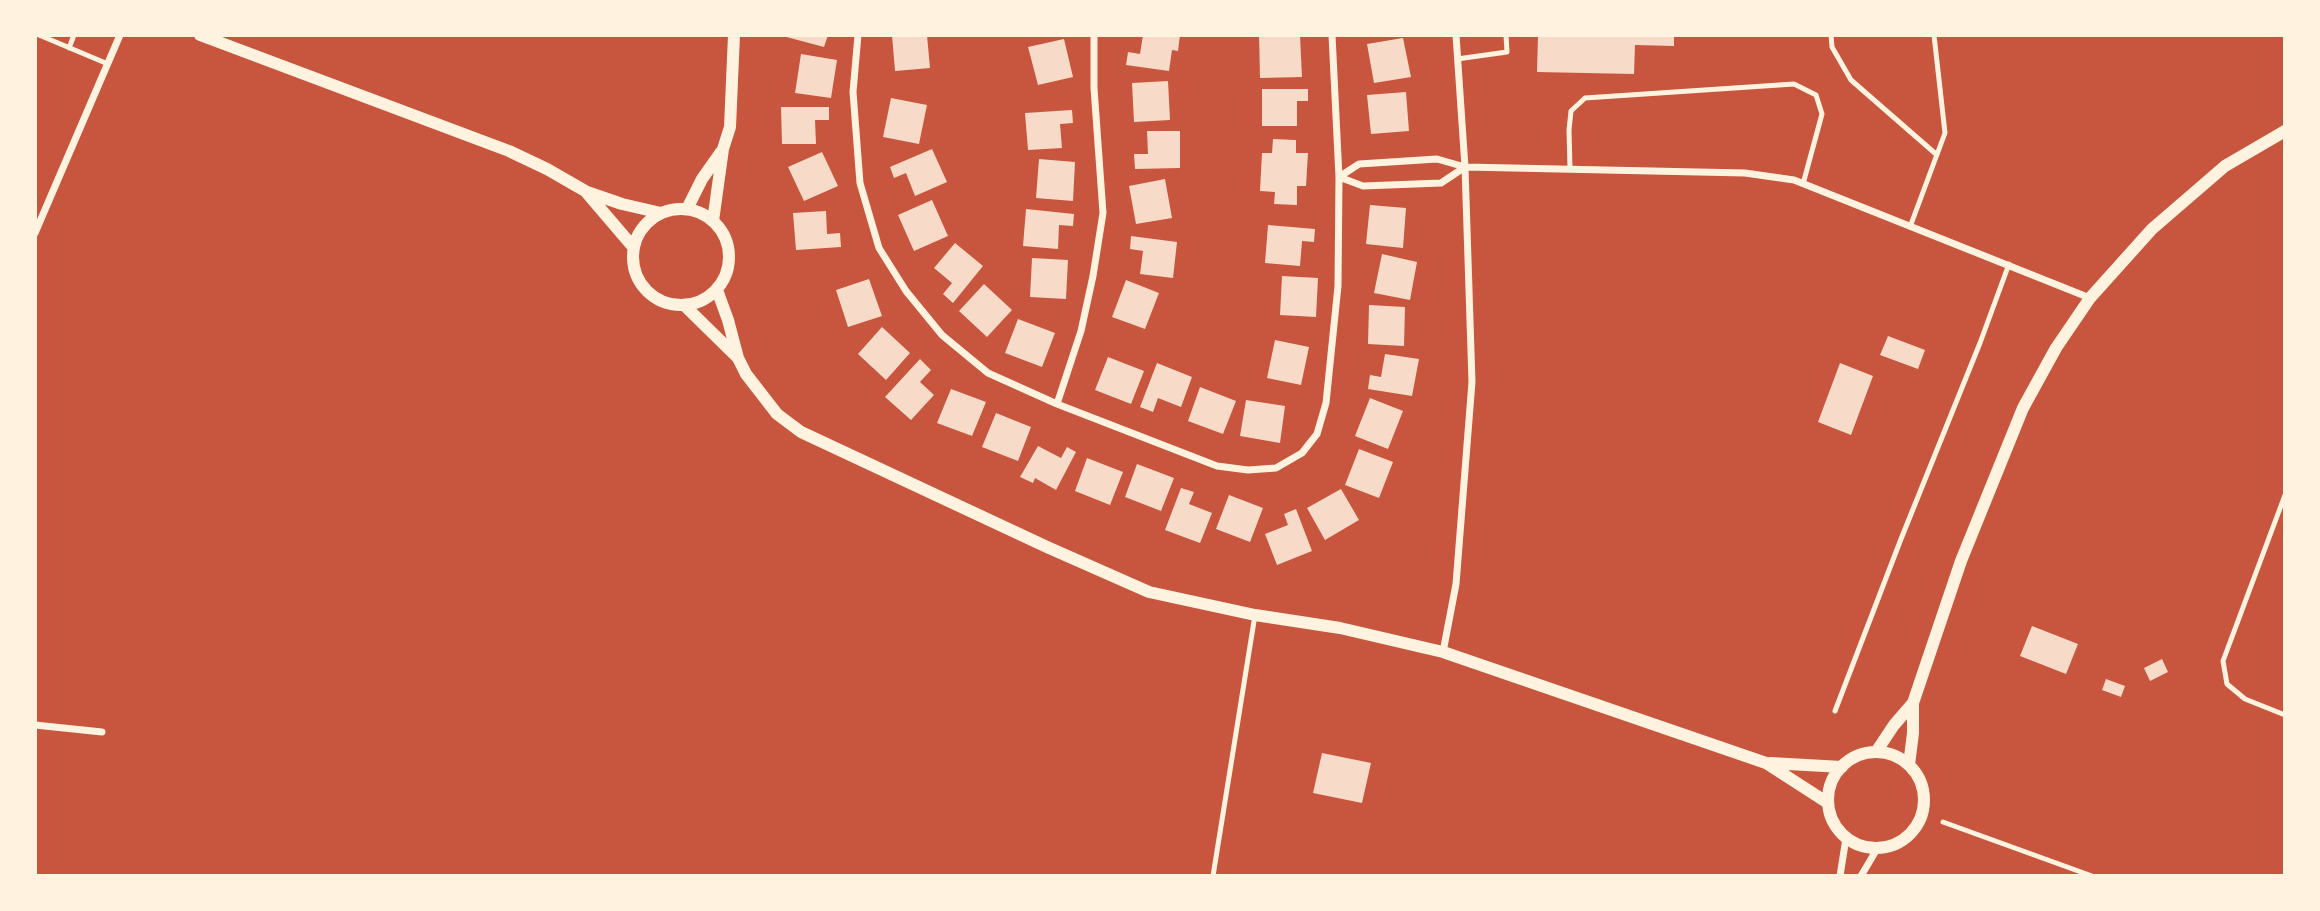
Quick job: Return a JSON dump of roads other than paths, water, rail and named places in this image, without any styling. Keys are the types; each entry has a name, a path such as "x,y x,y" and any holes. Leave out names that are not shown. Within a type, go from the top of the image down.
{"street":[{"path":"35,233 120,35"},
{"path":"200,35 509,151 587,192 622,204 662,213 687,209 701,213 713,221 726,240 729,262 725,277 717,290 707,298 684,305 669,303 656,298 637,276 633,262 639,233 649,221 662,213"},
{"path":"713,221 723,149 730,127 734,35"},
{"path":"858,35 853,92 860,183 879,248 906,291 942,335 988,373 1057,404 1217,466 1248,470 1276,467 1302,453 1317,434 1326,403 1338,286 1339,177 1332,35"},
{"path":"1057,404 1081,331 1103,213 1094,88 1094,35"},
{"path":"1443,652 1456,583 1472,382 1465,167 1456,35"},
{"path":"1909,765 1913,703 1961,561 2023,408 2056,348 2090,298 2152,229 2225,166 2285,131"},
{"path":"687,209 702,179 723,149"},
{"path":"1339,177 1359,164 1437,159 1465,167 1745,173 1794,180 2090,298"},
{"path":"1339,177 1363,186 1441,183 1465,167"},
{"path":"587,192 634,247"},
{"path":"717,290 738,358 746,374 777,414 801,432 1047,547 1149,592 1255,615 1340,628 1443,652 1766,763 1828,803"},
{"path":"684,305 738,358"},
{"path":"1876,752 1913,703"},
{"path":"35,725 102,732"},
{"path":"1876,752 1888,754 1909,765 1918,776 1923,790 1922,818 1914,830 1904,840 1877,849 1860,846 1846,838 1837,828 1828,803 1829,790 1842,766 1863,754 1876,752"},
{"path":"1766,763 1842,766"},
{"path":"1840,876 1846,838"},
{"path":"1861,876 1877,849"}],"lane":[{"path":"39,35 108,64"},
{"path":"69,48 75,35"},
{"path":"1457,59 1507,52 1506,35"},
{"path":"1831,35 1832,47 1851,80 1937,155"},
{"path":"1910,227 1945,133 1934,35"},
{"path":"1570,169 1571,111 1585,98 1794,84 1816,94 1822,114 1803,184"},
{"path":"1835,712 2009,264"},
{"path":"2285,495 2223,661 2227,684 2245,699 2285,715"},
{"path":"1213,876 1255,615"},
{"path":"1943,822 2092,876"}]}
